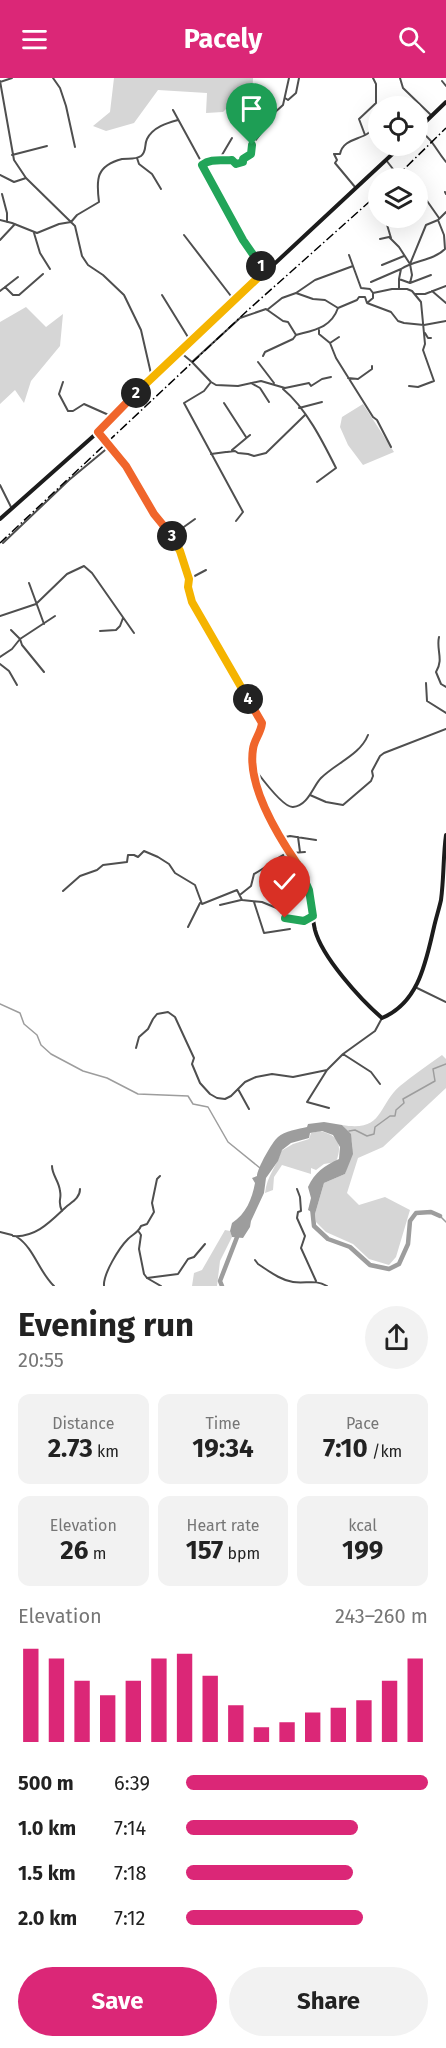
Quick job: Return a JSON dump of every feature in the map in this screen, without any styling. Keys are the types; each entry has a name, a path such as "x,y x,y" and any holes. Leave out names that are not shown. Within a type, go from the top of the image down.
{"main road":[{"path":"428,120 446,102"},
{"path":"0,519 98,432 111,416 389,156"},
{"path":"98,432 128,469 165,530 174,538 189,579 188,587 192,602 238,686 261,719 262,728 252,752 255,774 268,816 306,879 318,939 328,958 356,993 382,1018 395,1012 415,987 427,959 440,902 446,835"}],"street":[{"path":"12,78 0,81 12,155 26,178 75,226 82,256 87,265 103,275 124,295 142,335 152,378"},
{"path":"53,78 60,88 66,106 75,147"},
{"path":"202,165 208,161 219,160 232,160 236,164 243,162 243,159 251,154 252,145 274,116 273,114 282,107 289,78"},
{"path":"285,98 288,100 296,93 299,78"},
{"path":"365,135 359,119 376,103 373,78"},
{"path":"400,78 403,88 432,116"},
{"path":"442,81 446,86"},
{"path":"173,110 243,240 264,272"},
{"path":"0,220 34,233 71,222 77,215 99,202 96,183 104,167 123,159 137,158 145,151 149,136 162,124 178,120"},
{"path":"355,187 335,163 337,160 334,154 340,154 342,148 351,140 368,132"},
{"path":"219,160 232,138"},
{"path":"428,138 433,141 446,162"},
{"path":"12,155 47,146"},
{"path":"137,158 139,164 152,174 161,189"},
{"path":"386,159 393,168"},
{"path":"0,175 14,182 26,178"},
{"path":"2,194 7,222"},
{"path":"371,282 410,264 436,256 445,250 444,235 428,202"},
{"path":"410,264 426,225 446,212"},
{"path":"0,240 15,224"},
{"path":"388,228 391,238 402,250 410,264 412,275 410,283"},
{"path":"34,233 40,253 50,269"},
{"path":"184,235 234,300"},
{"path":"380,239 391,238"},
{"path":"349,255 361,288 370,289 374,293"},
{"path":"382,265 404,256"},
{"path":"267,310 282,298 296,293 315,280 353,266"},
{"path":"399,289 401,269"},
{"path":"5,287 13,295 19,295 43,274"},
{"path":"399,279 410,283 431,275"},
{"path":"0,291 18,277"},
{"path":"415,294 420,295 446,286"},
{"path":"374,293 407,289 421,302 425,344 423,350 434,381 418,387 409,386"},
{"path":"432,291 446,303"},
{"path":"296,293 313,299 325,300 338,308"},
{"path":"367,303 373,298 374,293"},
{"path":"162,295 190,342"},
{"path":"263,356 265,352 293,339 296,335 318,330 328,324 335,317 338,308 359,297 365,297 367,303"},
{"path":"367,303 391,312 398,321 424,325 446,321"},
{"path":"192,362 240,318 256,314 262,309 288,322 296,335"},
{"path":"318,330 319,334 330,343 336,358 391,447"},
{"path":"423,332 431,338"},
{"path":"330,343 339,337"},
{"path":"180,352 216,385 238,386 261,381 287,392 305,415 336,468 317,482"},
{"path":"258,362 274,383"},
{"path":"348,378 358,379 372,369 372,366"},
{"path":"281,388 309,383 311,386 322,379 331,377"},
{"path":"63,382 59,394 69,412 84,404 111,416"},
{"path":"211,382 204,391 184,403 243,512 236,521"},
{"path":"249,382 260,388 269,402"},
{"path":"299,408 322,402"},
{"path":"224,403 246,437"},
{"path":"212,454 236,451 254,456 266,453 305,415"},
{"path":"227,452 250,435"},
{"path":"3,543 79,471 110,446"},
{"path":"0,485 12,509"},
{"path":"174,538 181,529 195,519"},
{"path":"0,616 36,604 67,574 84,566 92,573 134,633"},
{"path":"189,579 206,570"},
{"path":"29,583 44,624"},
{"path":"0,657 12,649 20,639 55,616"},
{"path":"100,632 116,630 123,618"},
{"path":"11,630 44,672"},
{"path":"439,636 441,664 436,672 441,684 446,687"},
{"path":"0,664 9,671 17,685"},
{"path":"426,682 427,702 446,713"},
{"path":"310,795 326,802 343,805 371,782 372,771 380,756 446,729"},
{"path":"255,774 257,772 270,789 291,807 299,805 310,795 321,778 362,745 368,735"},
{"path":"281,838 298,837 316,840"},
{"path":"298,837 300,853"},
{"path":"241,895 252,883 254,874 268,866 278,856 288,850 293,853 305,852"},
{"path":"63,891 80,876 108,863 128,862 128,855 138,858 144,851 169,864 175,873 195,885 201,901 188,927"},
{"path":"201,901 202,903 237,890 242,900"},
{"path":"220,905 242,900 254,901 279,909 285,918 304,921 313,916"},
{"path":"254,901 264,933 291,929"},
{"path":"440,902 446,903"},
{"path":"415,987 446,1002"},
{"path":"136,1048 139,1036 148,1029 157,1014 168,1012 175,1017 194,1058 192,1064 204,1088 217,1098 225,1099 245,1082 266,1074 293,1077 327,1070"},
{"path":"329,1108 307,1102 327,1070 343,1054 375,1031 382,1018"},
{"path":"343,1054 371,1072 380,1084"},
{"path":"238,1089 249,1109"},
{"path":"52,1166 52,1174 60,1192 58,1201 62,1211"},
{"path":"160,1176 157,1179 152,1203 154,1212 149,1222 141,1226 139,1246 142,1266 147,1278 161,1286"},
{"path":"13,1236 37,1231 49,1224 80,1194 81,1189"},
{"path":"297,1190 301,1212 298,1212 297,1218 305,1236 301,1248 316,1281"},
{"path":"0,1232 24,1242 44,1275 54,1286"},
{"path":"104,1286 109,1264 128,1239 139,1232"},
{"path":"147,1278 178,1274 188,1259 194,1257 205,1244"},
{"path":"255,1260 284,1280 296,1283 316,1281 327,1286"}],"shaded area":[{"path":"114,78 253,78 252,103 238,97 223,112 206,113 207,93 158,90 134,123 106,131 93,126 110,112"},
{"path":"26,307 46,327 63,314 60,346 31,381 24,403 15,390 0,404 0,322"},
{"path":"363,404 394,452 363,465 348,445 340,427 342,417"},
{"path":"442,1055 446,1059 446,1088 383,1147 358,1158 347,1193 359,1205 385,1197 410,1210 396,1257 389,1265 369,1259 353,1244 326,1232 316,1222 315,1214 324,1183 345,1174 351,1154 352,1143 342,1125 366,1125 373,1121 400,1086"},
{"path":"324,1122 342,1125 351,1134 353,1154 345,1174 324,1183 315,1214 308,1210 311,1198 308,1187 320,1170 339,1159 340,1147 333,1135 322,1131 310,1133 309,1138 291,1143 282,1150 278,1161 266,1178 264,1193 250,1227 243,1238 232,1237 230,1231 232,1223 248,1206 255,1183 252,1178 257,1176 275,1140 284,1133 307,1127 308,1124"},
{"path":"320,1131 331,1135 337,1141 339,1150 336,1162 324,1164 316,1170 311,1168 311,1174 282,1165 274,1177 273,1190 265,1193 281,1151 309,1139 311,1133"},
{"path":"225,1230 230,1231 232,1237 220,1261 217,1286 192,1286 194,1273 202,1270"}],"waterway":[{"path":"0,1004 20,1013 24,1024 37,1035 41,1045 51,1054 83,1071 107,1078 138,1094 188,1096 193,1104 208,1107 228,1142 260,1168"},
{"path":"349,1131 355,1130 367,1136 374,1134 375,1127 390,1116 395,1116 396,1110 404,1103 403,1099 435,1081 433,1069 446,1064"},
{"path":"312,1207 314,1226 328,1239 350,1247 370,1265 389,1269 399,1264 408,1244 410,1221 416,1213 431,1212 440,1216"},
{"path":"440,1216 446,1222"},
{"path":"222,1286 220,1281 239,1232"}],"railway":[{"path":"405,168 446,128"},
{"path":"0,543 247,311 368,203"}],"route":[{"path":"252,145 251,154 243,159 243,162 236,164 232,160 219,160 208,161 202,165 243,240 264,272 111,416 98,432 126,466 154,514 174,538 189,579 188,587 192,602 238,686 261,719 262,728 253,745 252,758 262,801 268,816 306,879 313,916 304,921 285,918"}]}
